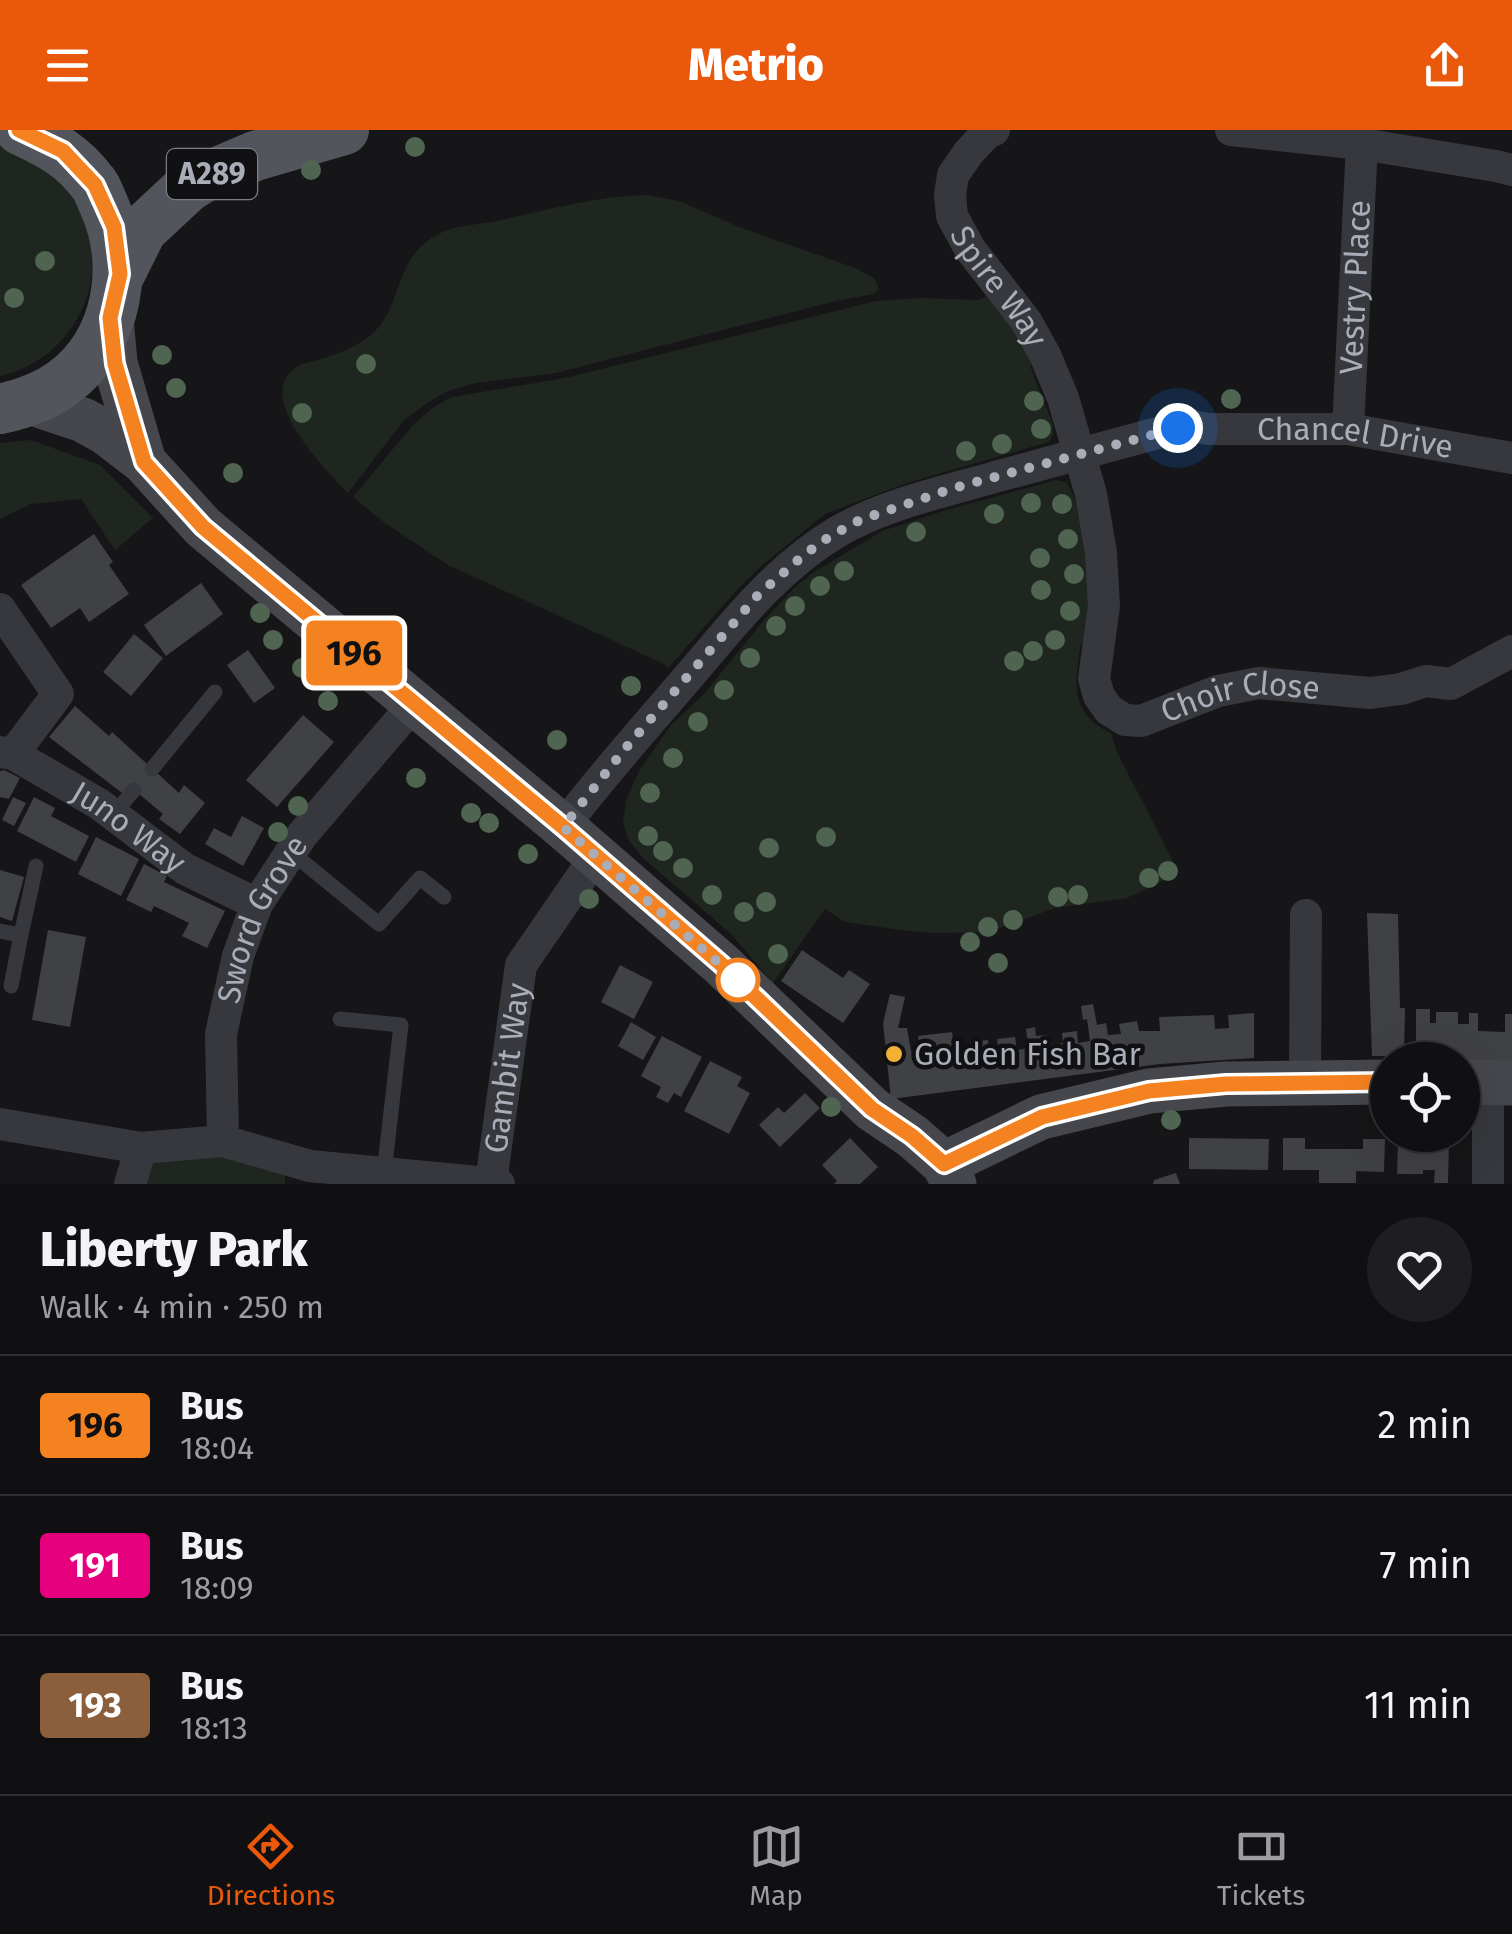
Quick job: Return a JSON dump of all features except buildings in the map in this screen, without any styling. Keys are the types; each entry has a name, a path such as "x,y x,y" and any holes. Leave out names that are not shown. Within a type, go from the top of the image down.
{"main road":[{"path":"20,130 63,151 95,185 114,227 115,364 144,462"},
{"name":"A289","path":"115,296 142,230 187,188 255,156 344,130"},
{"path":"15,406 64,382 92,354 115,296"},
{"path":"15,406 83,420 144,462 203,527 580,841 721,964 872,1109 912,1136 949,1174 1042,1117 1137,1094 1226,1084 1370,1082"}],"street":[{"name":"Spire Way","path":"994,130 968,152 953,175 952,216 970,249 1026,321 1045,355 1063,398 1079,454"},
{"path":"1231,130 1362,144 1512,170"},
{"name":"Vestry Place","path":"1348,429 1362,144"},
{"name":"Chancel Drive","path":"580,841 624,750 758,595 811,550 855,523 954,488 1187,426 1348,429 1512,458"},
{"name":"Choir Close","path":"1079,454 1091,494 1104,583 1094,679 1104,704 1122,719 1148,720 1218,691 1260,683 1370,693 1401,690 1426,681 1451,684 1512,651"},
{"path":"0,610 58,694 6,753"},
{"name":"Sword Grove","path":"222,1141 220,1034 238,956 257,904 302,835 414,704"},
{"name":"Juno Way","path":"6,753 124,803 185,869 257,904"},
{"name":"Gambit Way","path":"495,1183 520,965 580,841"},
{"path":"1305,1082 1306,915"},
{"path":"1487,1082 1488,1184"},
{"path":"0,1124 141,1148 222,1141 309,1175 384,1172 495,1183"},
{"path":"130,1184 141,1148"}],"lane":[{"path":"152,768 215,692"},
{"path":"291,852 380,924 420,878 444,897"},
{"path":"11,986 36,866"},
{"path":"0,931 21,935"},
{"path":"340,1019 400,1025 384,1172"}],"shaded area":[{"path":"0,141 70,187 85,214 92,243 92,272 86,301 73,326 54,349 29,366 0,376"},
{"path":"647,195 679,201 855,268 875,279 879,290 556,373 476,383 448,391 404,420 348,493 310,451 287,414 282,396 285,380 299,366 347,350 373,333 387,315 409,263 428,240 457,227 590,201"},
{"path":"991,295 1035,362 1030,366 1053,425 1049,442 907,483 825,514 759,568 668,668 448,565 353,497 413,425 452,397 565,378 876,301 978,300"},
{"path":"31,440 100,465 153,518 115,550 81,499 31,504 0,519 0,443"},
{"path":"1056,480 1066,482 1074,497 1084,538 1089,645 1081,644 1078,696 1088,717 1111,733 1179,873 1127,898 1055,908 989,932 900,930 845,922 825,909 773,983 731,934 644,859 629,841 623,823 626,800 640,769 671,725 703,695 764,620 814,572 882,531"},
{"path":"226,1148 285,1174 285,1184 145,1184 151,1162"}],"bus line":[{"name":"196","path":"19,130 63,151 95,185 114,227 120,274 110,318 115,364 144,462 174,497 203,527 721,964 872,1109 944,1164 1042,1117 1149,1091 1226,1084 1370,1082"}],"place":[{"name":"Golden Fish Bar","path":"894,1054"}],"route":[{"path":"738,980 747,988 563,827 589,792 758,595 829,537 860,520 954,488 1178,428"}]}
